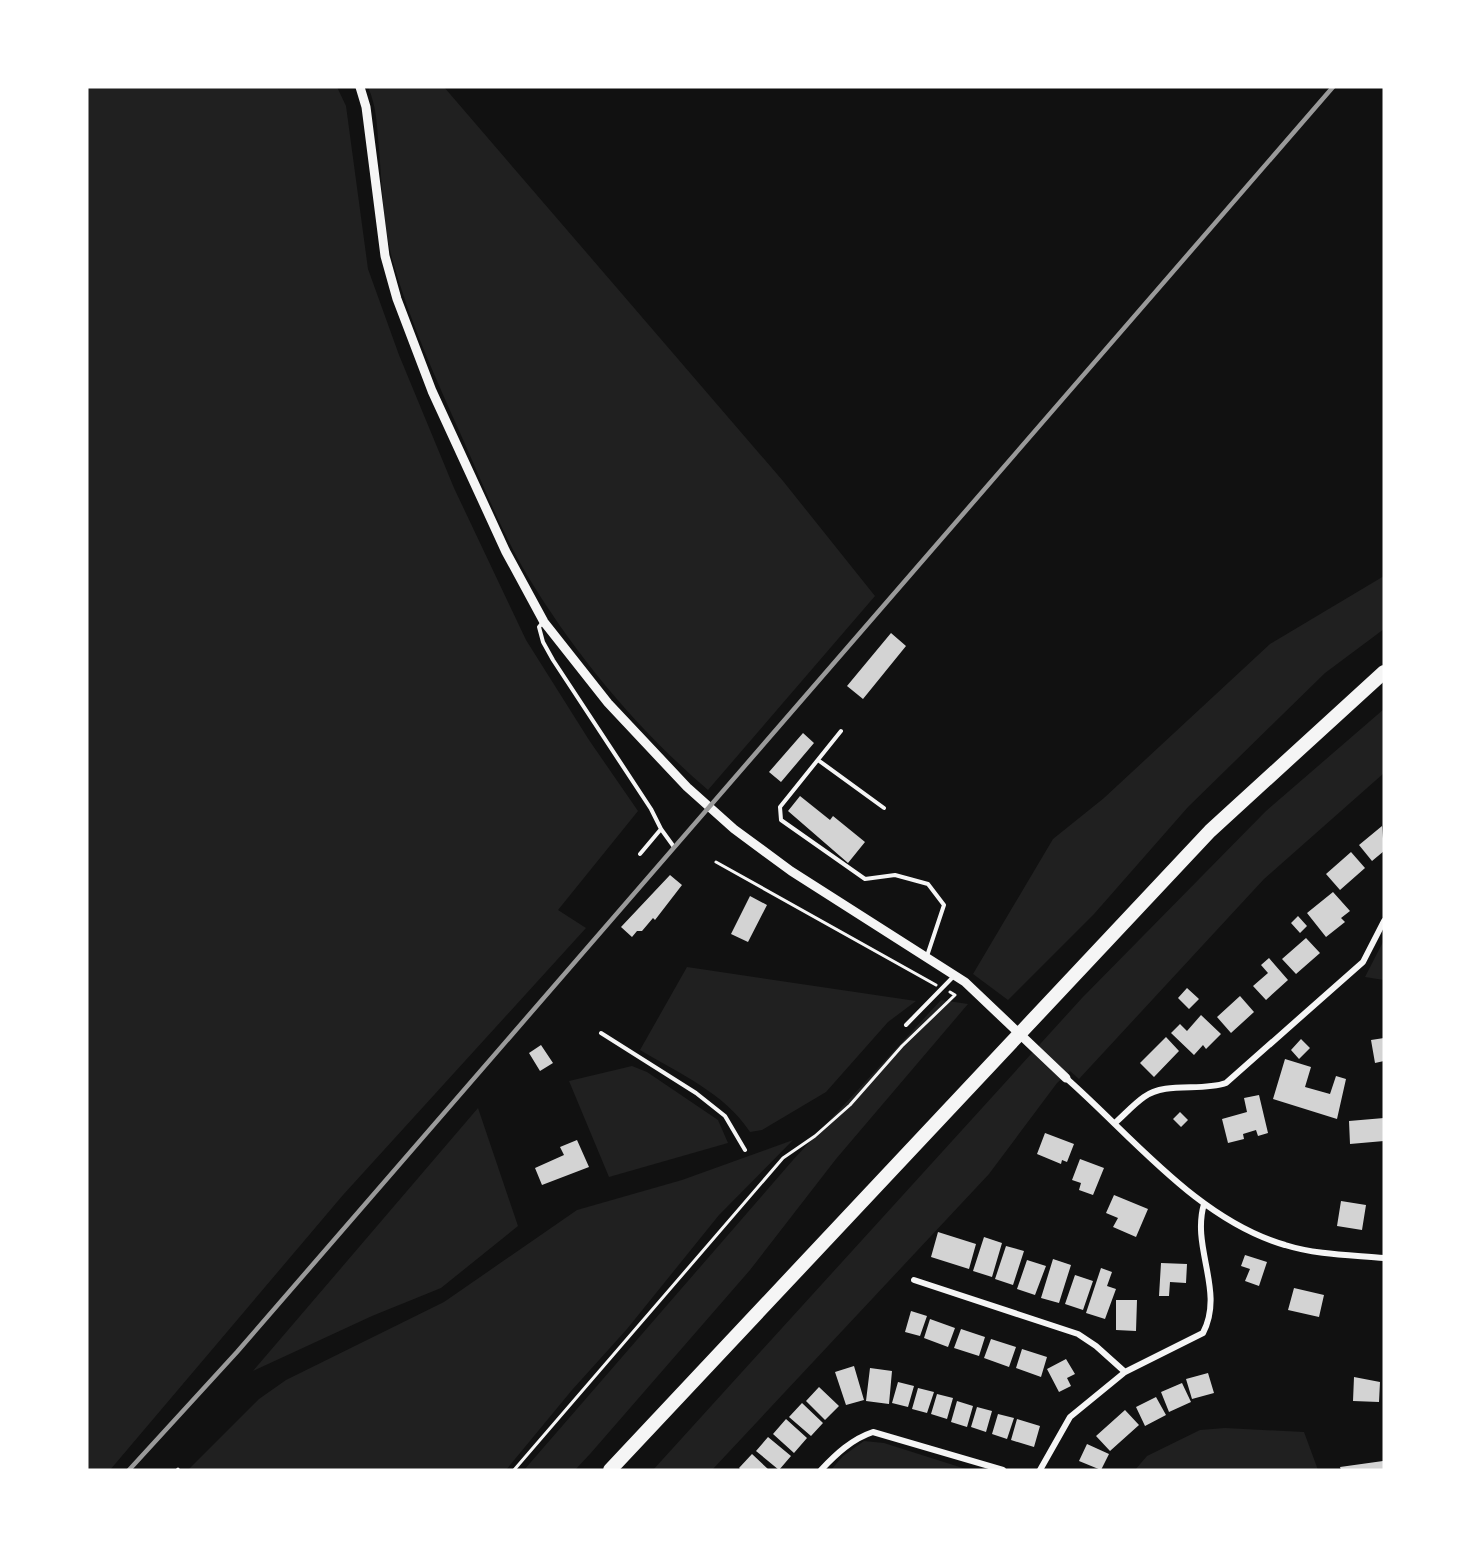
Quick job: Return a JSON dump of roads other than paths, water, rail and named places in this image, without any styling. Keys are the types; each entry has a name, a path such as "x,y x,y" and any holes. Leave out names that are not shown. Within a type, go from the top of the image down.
{"highway":[{"path":"610,1470 1210,831 1384,672"}],"street":[{"path":"360,87 366,107 385,256 397,299 432,391 506,552 544,621 608,704 687,787 734,829 791,871 955,975 1116,1122 1162,1168 1204,1204 1254,1233 1284,1245 1309,1251 1384,1258"},
{"path":"1116,1122 1145,1095 1166,1089 1213,1087 1226,1083 1364,962 1384,921"},
{"path":"1040,1470 1070,1417 1125,1372 1192,1341 1203,1333 1209,1321 1211,1288 1200,1245 1199,1222 1204,1204"},
{"path":"914,1280 1078,1334 1096,1346 1125,1372"},
{"path":"821,1470 851,1444 873,1432 1003,1470"}],"lane":[{"path":"544,621 539,627 553,660 624,766 661,830 674,847"},
{"path":"841,731 780,807 781,820 864,879 895,875 928,884 944,905 926,957"},
{"path":"818,760 884,808"},
{"path":"640,854 661,830"},
{"path":"906,1025 955,975"},
{"path":"601,1033 696,1093 725,1116 745,1150"}],"railway":[{"path":"129,1470 237,1352 1333,87"}]}
